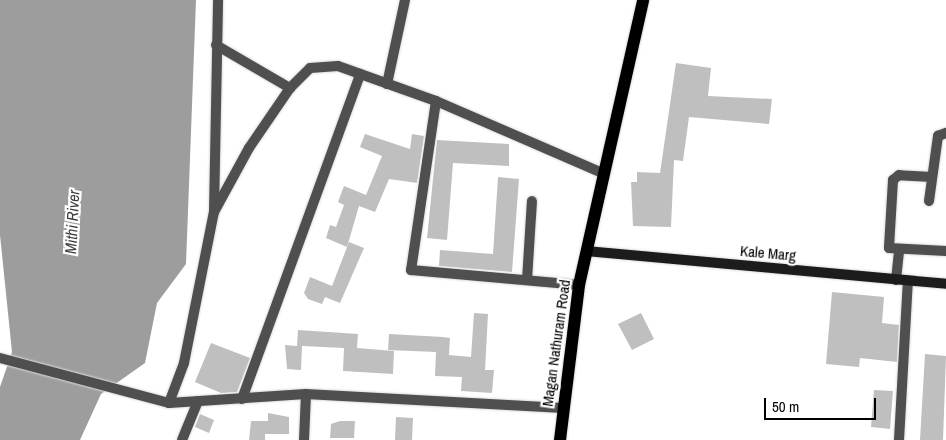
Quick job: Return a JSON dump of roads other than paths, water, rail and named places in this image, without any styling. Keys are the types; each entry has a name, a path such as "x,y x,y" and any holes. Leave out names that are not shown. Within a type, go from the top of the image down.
{"main road":[{"name":"Magan Nathuram Road","path":"560,440 579,285 602,173 642,0"},
{"name":"Kale Marg","path":"586,251 946,284"}],"street":[{"path":"169,403 184,363 214,212 218,0"},
{"path":"387,84 405,0"},
{"path":"216,45 290,88"},
{"path":"214,212 249,148 290,88 310,68 338,66 436,101 602,173"},
{"path":"242,399 360,74"},
{"path":"436,101 411,270 579,285"},
{"path":"929,201 938,136 946,133"},
{"path":"932,177 899,175 893,180 888,245 898,250 946,251"},
{"path":"527,280 532,201"},
{"path":"896,280 898,250"},
{"path":"900,440 908,281"},
{"path":"0,358 169,403 306,394 563,408"},
{"path":"304,440 306,394"},
{"path":"182,440 198,401"}],"water":[{"name":"Mithi River","path":"0,0 196,0 186,264 157,303 145,363 101,394 80,440 0,440 0,387 12,352 0,235"}]}
